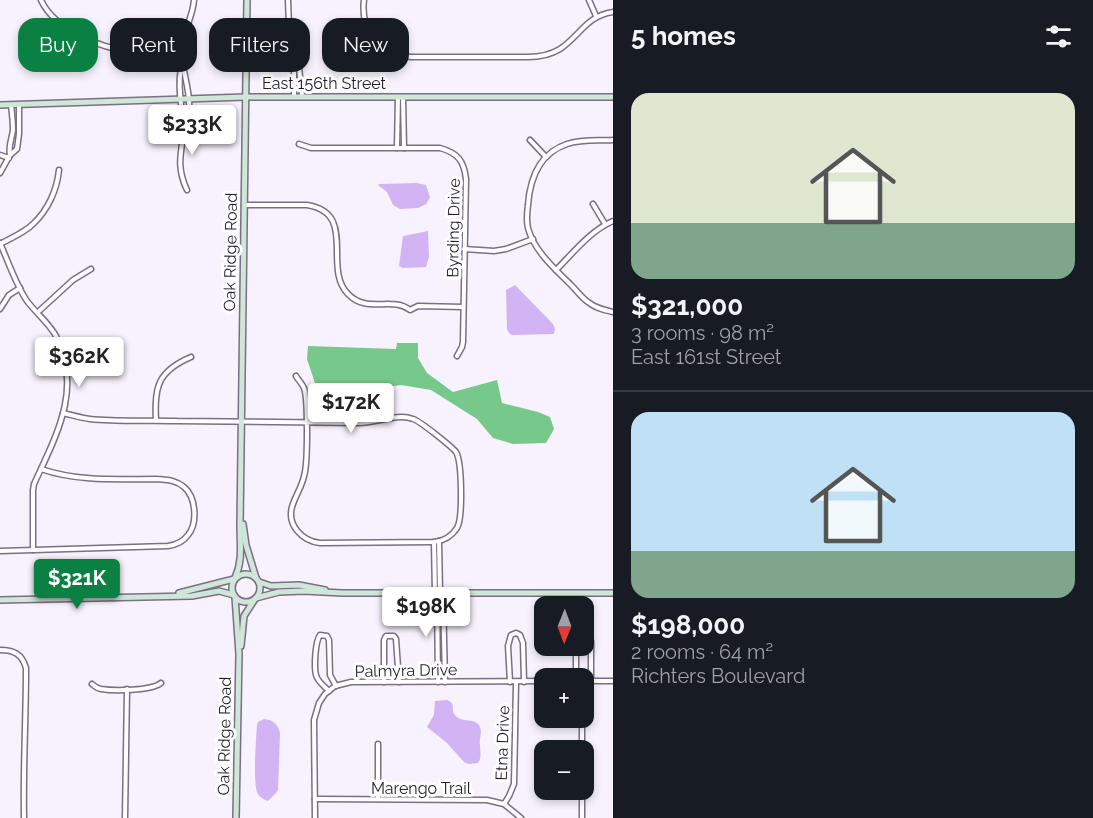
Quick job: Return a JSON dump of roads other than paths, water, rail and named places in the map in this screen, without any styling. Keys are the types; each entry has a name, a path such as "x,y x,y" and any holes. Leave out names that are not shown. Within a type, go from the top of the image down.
{"street":[{"path":"41,0 56,20 97,44 110,47"},
{"path":"190,18 194,0"},
{"name":"Oak Ridge Road","path":"235,578 241,565 247,0"},
{"path":"288,0 289,18"},
{"path":"364,0 365,22 371,35 383,48 411,57 544,56 560,49 596,16 613,12"},
{"path":"589,0 596,16"},
{"path":"179,72 185,124"},
{"path":"185,72 188,118 185,124 180,165 181,178 187,190"},
{"path":"294,72 294,96"},
{"path":"300,72 302,96"},
{"name":"East 156th Street","path":"0,105 294,96 613,97"},
{"path":"398,148 400,97"},
{"path":"298,144 311,148 404,148 400,97"},
{"path":"0,173 16,149 19,134 19,104"},
{"path":"9,157 13,121 12,105"},
{"path":"530,140 546,156"},
{"path":"613,140 577,141 565,144 546,156 535,171 529,191 527,219 535,244 556,270 588,303 613,312"},
{"name":"Byrding Drive","path":"404,148 448,150 462,161 465,169 462,347 457,356"},
{"path":"0,154 9,157"},
{"path":"33,550 33,490 67,401 68,371 56,334 25,299 0,243 26,230 38,218 57,186 59,170"},
{"path":"593,204 606,224"},
{"path":"244,205 307,205 321,209 336,228 340,282 353,299 372,305 403,305 410,310 418,306 463,307"},
{"path":"556,270 583,243 613,220"},
{"path":"464,249 500,250 533,239"},
{"path":"38,312 73,279 91,268"},
{"path":"0,309 9,296 20,288"},
{"path":"156,420 155,401 158,386 165,374 176,364 191,357"},
{"path":"63,413 89,419 242,422 306,422 370,423 400,417 414,419 456,452 460,463 461,515 460,522 453,533 437,542 320,543 313,542 299,533 293,521 291,509 305,476 306,422 307,399 303,386 296,376"},
{"path":"0,551 174,545 188,535 193,524 193,502 190,494 183,485 177,482 157,479 81,478 41,469"},
{"name":"Oak Ridge Road","path":"241,504 246,545 258,580"},
{"path":"437,542 445,682"},
{"path":"169,596 235,578 243,573 248,573 271,586 298,585 342,593"},
{"path":"234,596 231,586 235,578"},
{"path":"255,598 260,591 258,580"},
{"path":"0,600 192,596 219,591 246,602 279,592 304,591 439,594 613,593"},
{"path":"438,682 439,594"},
{"name":"Oak Ridge Road","path":"234,596 239,654 236,818"},
{"name":"Oak Ridge Road","path":"239,654 244,616 255,598"},
{"path":"510,682 508,646 511,635 516,633 520,635 523,643 524,682"},
{"path":"329,691 316,675 316,641 320,635 327,636 329,640 330,675 336,686"},
{"path":"384,682 384,640 388,635 396,639 399,682"},
{"path":"0,650 15,652 24,660 26,668 24,818"},
{"path":"594,681 613,681"},
{"name":"Palmyra Drive","path":"315,818 314,720 319,703 336,686 351,682 534,682"},
{"name":"Etna Drive","path":"504,804 514,784 516,682"},
{"path":"92,684 98,688 127,689 153,687 161,683"},
{"path":"125,818 127,689"},
{"path":"378,744 378,799"},
{"name":"Marengo Trail","path":"315,799 487,800 504,804"},
{"path":"582,800 582,818"},
{"path":"504,804 520,818"}]}
